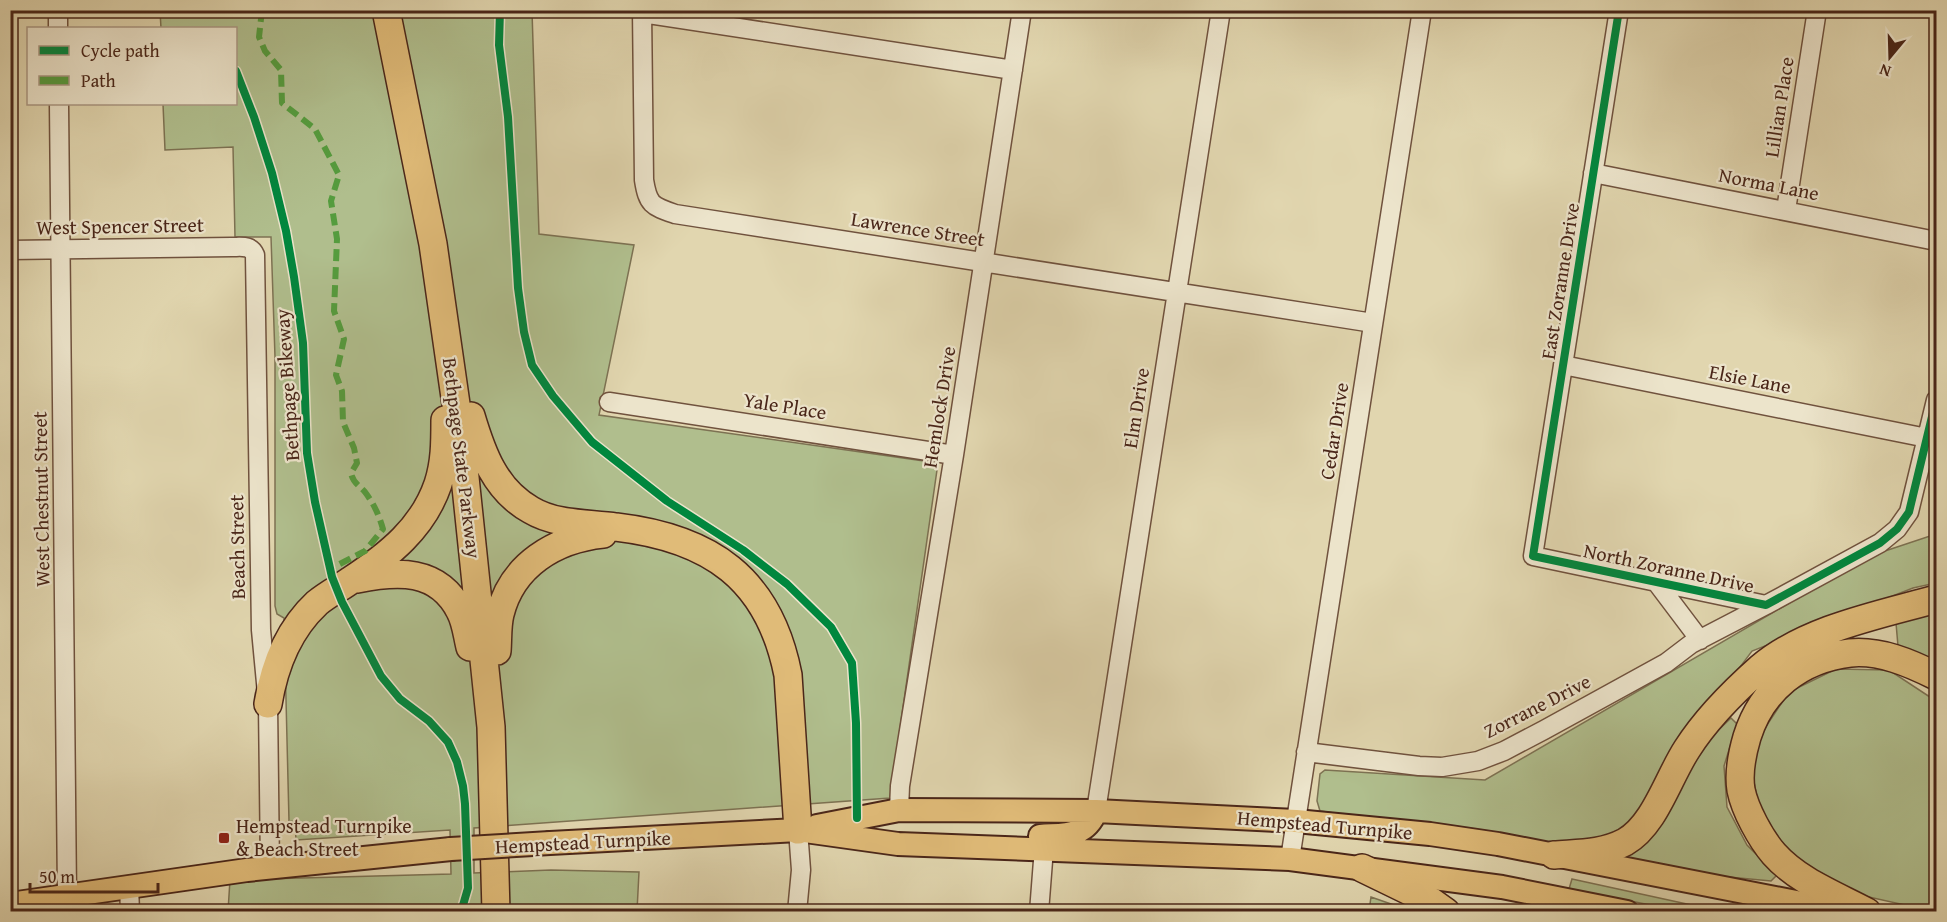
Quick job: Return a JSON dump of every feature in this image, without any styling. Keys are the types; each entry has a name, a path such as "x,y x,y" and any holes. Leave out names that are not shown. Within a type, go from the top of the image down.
{"highway":[{"name":"Bethpage State Parkway","path":"386,10 433,244 471,524 490,727 496,912"},
{"path":"446,333 482,453 496,477 513,497 533,512 555,519 643,530 686,542 716,559 744,582 767,612 783,650 788,675 798,830"},
{"path":"268,704 275,669 297,627 315,605 398,545 412,531 424,514 439,483 445,447 446,333"},
{"path":"490,727 500,615 508,593 520,574 537,558 568,541 593,535 643,530"},
{"path":"350,581 385,573 407,573 428,580 447,594 461,611 466,625 490,727"},
{"path":"1554,855 1603,852 1626,842 1644,827 1672,773 1712,715 1761,668 1795,645 1851,623 1936,599"},
{"path":"1867,912 1806,880 1775,855 1754,825 1742,791 1741,757 1753,719 1768,695 1787,677 1817,660 1851,653 1877,655 1910,663 1936,676"},
{"path":"1362,868 1432,902 1446,912"}],"main road":[{"name":"Hempstead Turnpike","path":"10,904 270,868 451,849 798,830 899,810 1096,811 1296,821 1430,834 1554,855 1847,912"},
{"path":"949,845 1077,833 1089,825 1096,811"},
{"name":"Hempstead Turnpike","path":"798,830 898,844 1290,859 1502,887 1627,912"}],"street":[{"path":"58,10 58,27"},
{"name":"Hemlock Drive","path":"899,810 900,786 954,455 1022,10"},
{"name":"Elm Drive","path":"1096,811 1221,10"},
{"name":"Cedar Drive","path":"1290,859 1422,10"},
{"name":"East Zoranne Drive","path":"1533,556 1619,10"},
{"name":"Lillian Place","path":"1786,210 1817,10"},
{"path":"642,12 1013,70"},
{"name":"Lawrence Street","path":"642,12 644,180 646,198 655,207 675,214 1373,323"},
{"name":"West Chestnut Street","path":"59,105 67,895"},
{"name":"Norma Lane","path":"1593,172 1936,241"},
{"name":"West Spencer Street","path":"10,250 229,247"},
{"name":"Beach Street","path":"229,247 248,247 255,255 261,630 268,704 270,868"},
{"name":"Elsie Lane","path":"1563,365 1927,438"},
{"name":"North Zoranne Drive","path":"1533,556 1766,605 1880,543 1897,529 1910,507 1936,400"},
{"name":"Yale Place","path":"609,402 954,455"},
{"name":"North Zoranne Drive","path":"1657,583 1700,640"},
{"name":"Zorrane Drive","path":"1306,752 1419,766 1442,767 1478,761 1504,751 1554,725 1666,663 1700,640 1766,605"},
{"path":"797,912 801,870 798,830"},
{"path":"1039,912 1044,848"},
{"path":"129,886 130,912"}],"green space":[{"path":"160,11 532,11 539,234 634,245 599,415 938,463 890,798 474,828 474,873 551,870 639,872 637,911 228,911 230,880 451,874 450,830 296,840 295,822 289,821 284,618 277,614 275,606 275,357 271,237 235,237 233,147 165,150 163,105 237,105 237,27 161,27"},
{"path":"1936,534 1936,583 1913,588 1752,651 1686,739 1637,826 1580,849 1320,811 1317,801 1320,774 1325,770 1485,780 1870,556"},
{"path":"1936,611 1936,666 1898,646 1896,623"},
{"path":"1836,669 1889,670 1936,701 1936,887 1927,910 1833,889 1763,828 1751,767 1763,731 1789,692"},
{"path":"1731,718 1737,724 1724,766 1727,807 1747,845 1777,875 1771,881 1718,876 1617,857 1707,741"},
{"path":"1572,879 1719,911 1681,911 1569,889"},
{"path":"1371,897 1411,911 1369,911"}],"marked path":[{"path":"262,10 259,37 265,51 281,70 282,103 315,129 339,175 331,201 337,239 334,311 344,339 336,375 342,391 343,422 354,448 357,463 351,473 355,482 371,501 383,529 365,551 330,569"}],"cycle path":[{"path":"500,10 499,45 508,117 518,288 524,332 532,365 553,396 592,442 667,501 743,550 787,584 831,627 852,663 856,723 857,818"},
{"path":"1619,10 1533,556 1766,605 1880,543 1897,529 1909,512 1936,400"},
{"name":"Bethpage Bikeway","path":"237,74 272,173 286,231 303,343 307,453 315,502 332,577 342,602 381,676 400,699 429,721 448,742 457,762 465,804 468,888 461,912"}],"place":[{"name":"Hempstead Turnpike & Beach Street","path":"224,838"}]}
